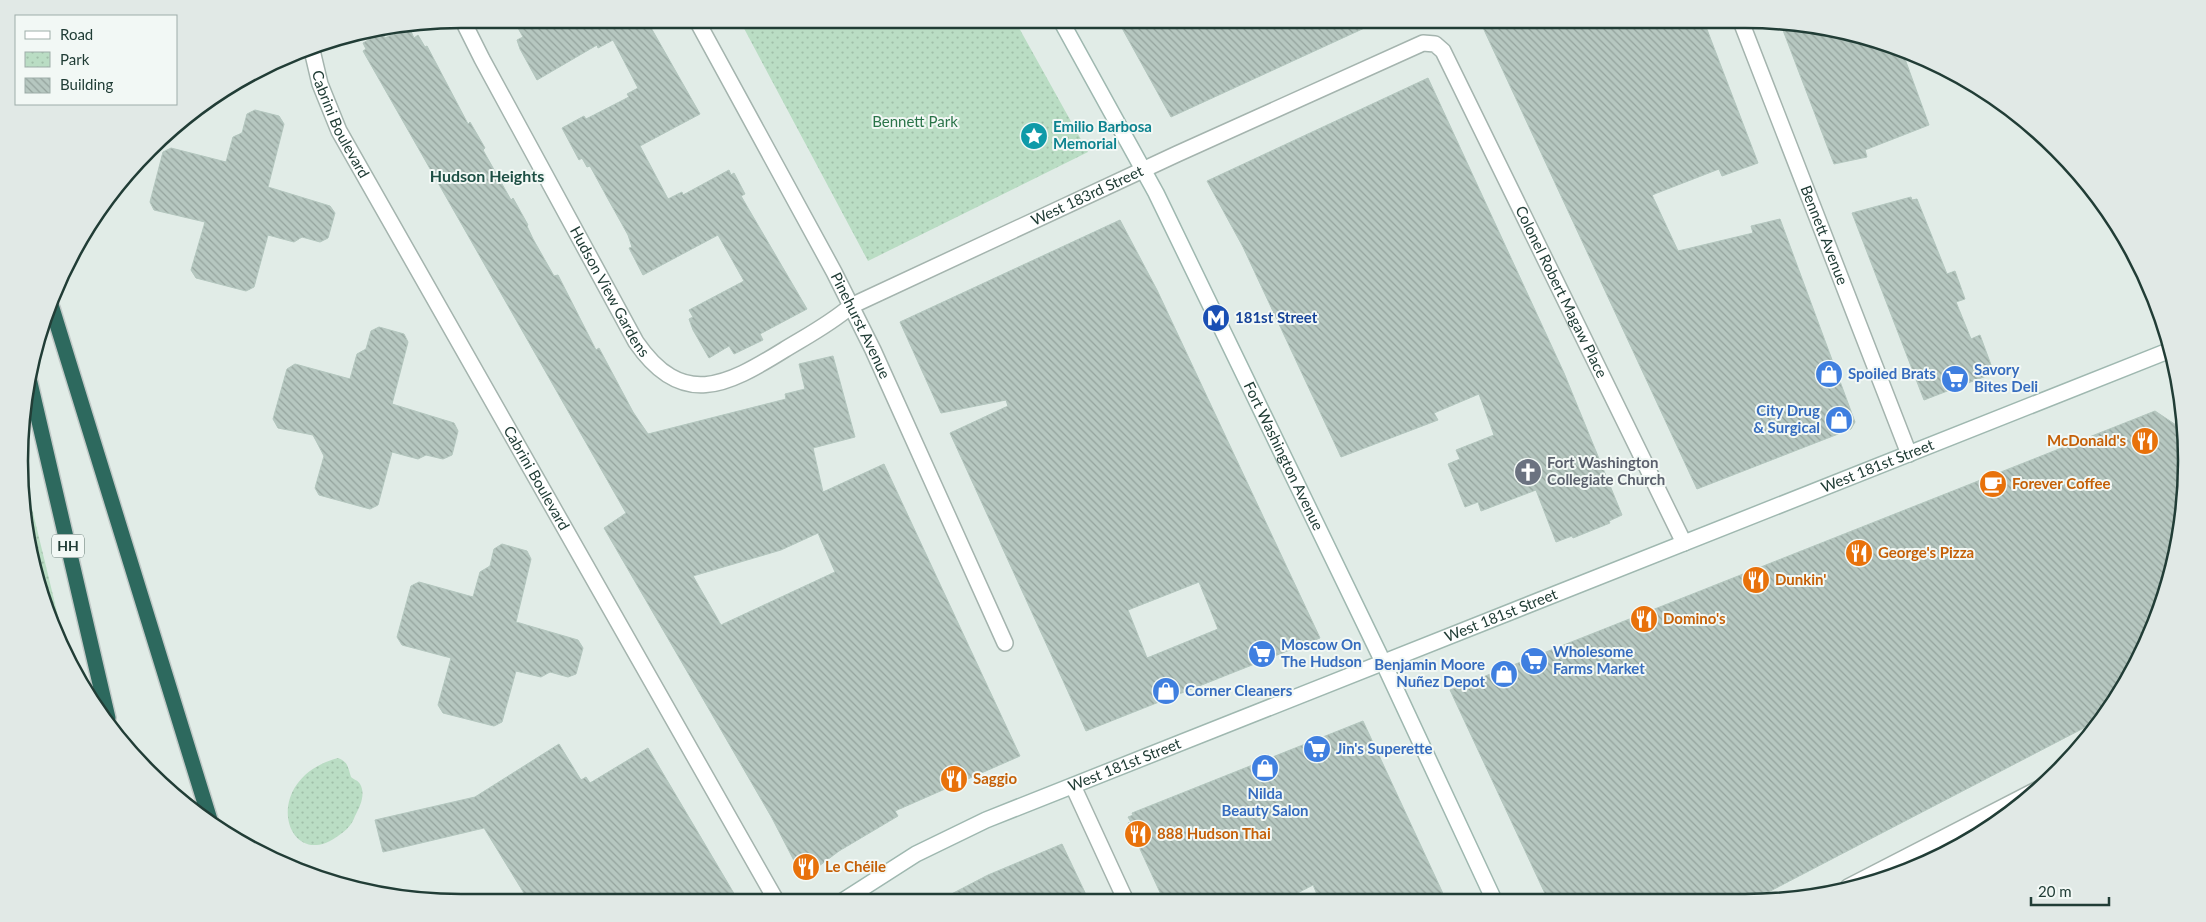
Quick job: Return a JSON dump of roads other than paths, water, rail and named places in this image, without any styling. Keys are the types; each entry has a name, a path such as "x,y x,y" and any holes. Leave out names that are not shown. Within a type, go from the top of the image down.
{"highway":[{"path":"54,314 208,812"},
{"name":"HH","path":"33,394 106,709"}],"street":[{"name":"Hudson View Gardens","path":"466,28 636,342 646,357 661,370 676,380 689,384 704,386 722,383 750,371 832,322 851,306"},
{"name":"Pinehurst Avenue","path":"701,28 851,306 1005,643"},
{"name":"Fort Washington Avenue","path":"1065,28 1144,169 1384,664 1491,894"},
{"name":"Bennett Avenue","path":"1743,28 1909,454"},
{"name":"West 183rd Street","path":"851,306 1144,169 1423,44 1435,44"},
{"name":"Colonel Robert Magaw Place","path":"1435,44 1443,52 1684,543"},
{"name":"Cabrini Boulevard","path":"313,54 322,90 339,130 772,894"},
{"name":"West 181st Street","path":"853,894 894,866 938,842 1073,786 2165,352"},
{"path":"1073,786 1123,894"},
{"path":"1870,876 2012,802"}],"place":[{"name":"Emilio Barbosa Memorial","path":"1034,136"},
{"name":"181st Street","path":"1216,318"},
{"name":"Spoiled Brats","path":"1829,374"},
{"name":"Savory Bites Deli","path":"1955,379"},
{"name":"City Drug & Surgical","path":"1839,420"},
{"name":"McDonald's","path":"2145,441"},
{"name":"Fort Washington Collegiate Church","path":"1528,472"},
{"name":"Forever Coffee","path":"1993,484"},
{"name":"George's Pizza","path":"1859,553"},
{"name":"Dunkin'","path":"1756,580"},
{"name":"Domino's","path":"1644,619"},
{"name":"Moscow On The Hudson","path":"1262,654"},
{"name":"Wholesome Farms Market","path":"1534,661"},
{"name":"Benjamin Moore Nuñez Depot","path":"1504,674"},
{"name":"Corner Cleaners","path":"1166,691"},
{"name":"Jin's Superette","path":"1317,749"},
{"name":"Nilda Beauty Salon","path":"1265,768"},
{"name":"Saggio","path":"954,779"},
{"name":"888 Hudson Thai","path":"1138,834"},
{"name":"Le Chéile","path":"806,867"}],"district":[{"name":"Hudson Heights","path":"487,176"}],"park label":[{"name":"Bennett Park","path":"915,122"}]}
